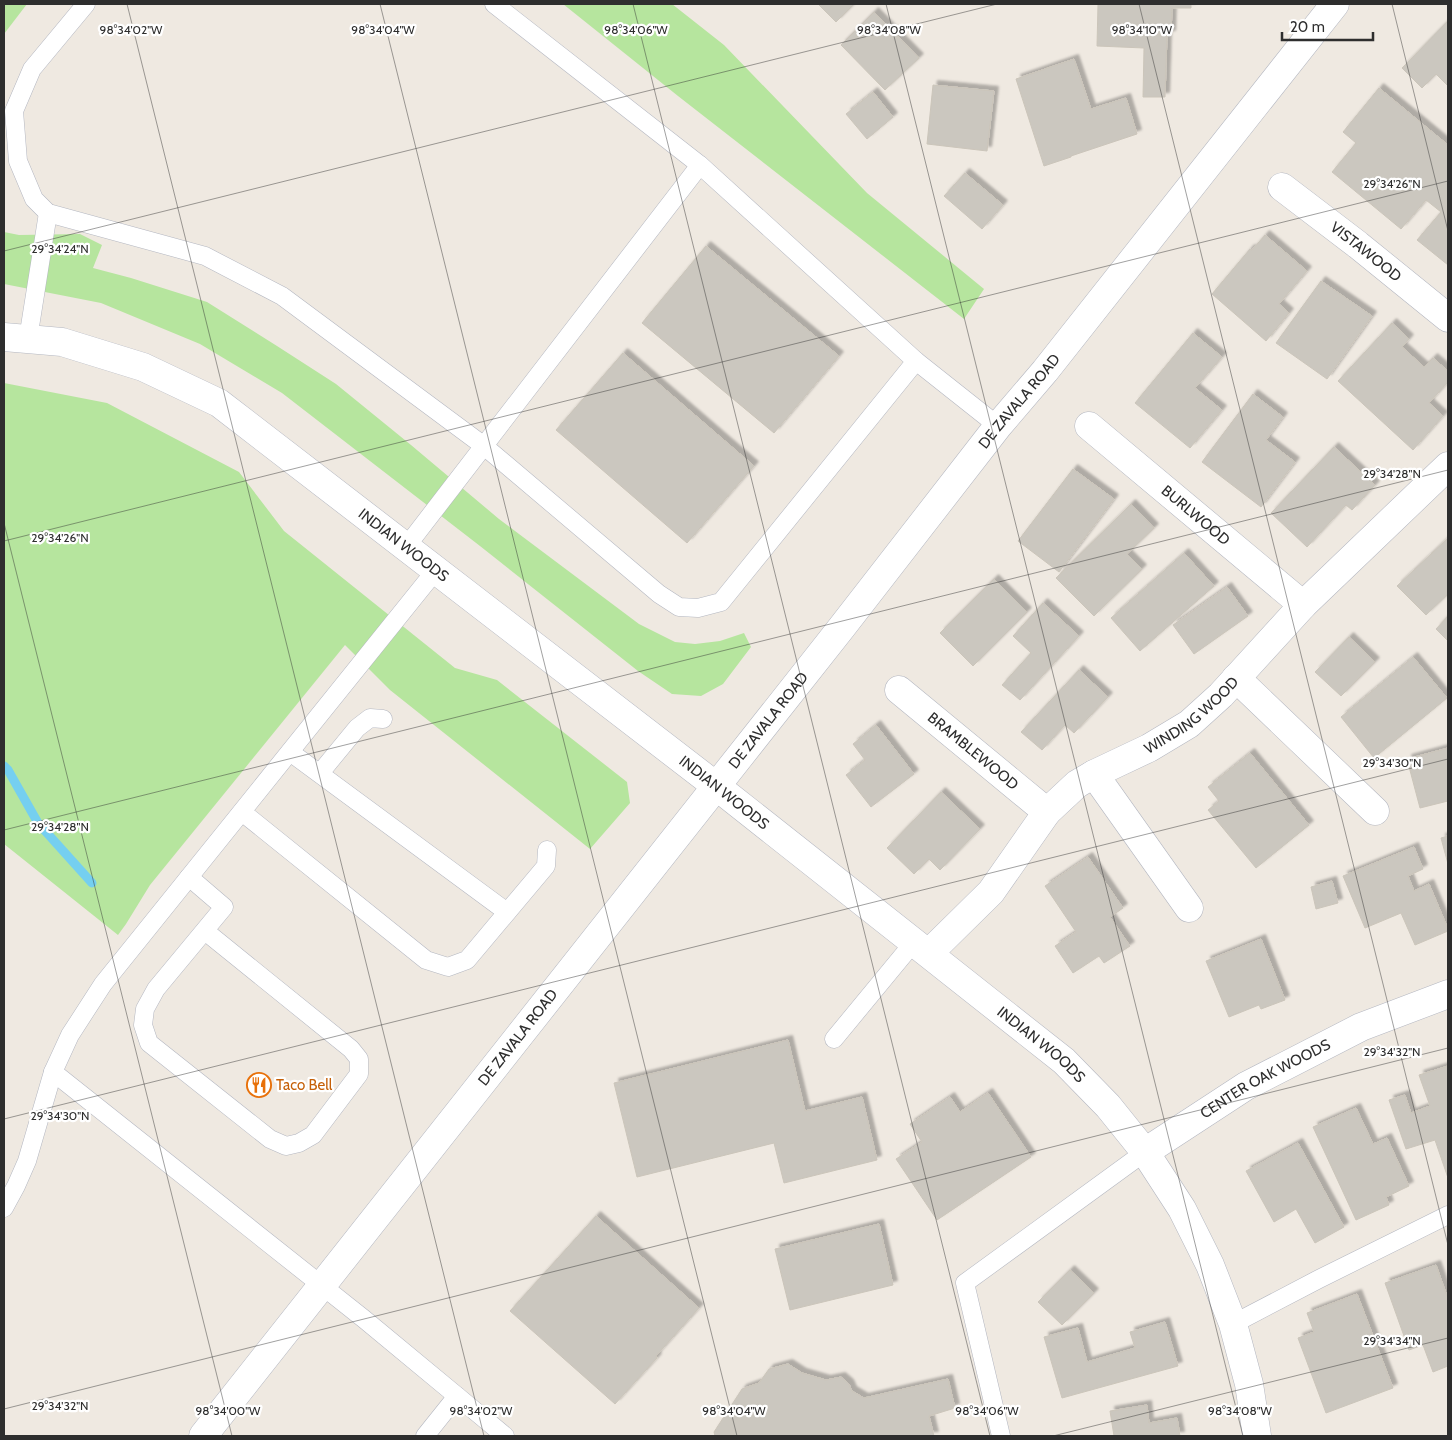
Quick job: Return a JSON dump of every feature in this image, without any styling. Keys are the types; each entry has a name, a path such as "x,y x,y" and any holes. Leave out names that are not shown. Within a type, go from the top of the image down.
{"street":[{"name":"DE ZAVALA ROAD","path":"203,1436 998,426 1045,371 1335,4"},
{"name":"VISTAWOOD","path":"1282,187 1358,245 1448,318"},
{"name":"INDIAN WOODS","path":"16,338 62,342 144,367 219,403 716,786 1064,1061 1108,1106 1145,1152 1182,1209 1210,1265 1233,1324 1249,1384 1257,1436"},
{"name":"BURLWOOD","path":"1089,426 1302,605"},
{"name":"WINDING WOOD","path":"922,947 991,892 1047,812 1077,784 1149,748 1188,724 1221,695 1302,605 1448,466"},
{"path":"1236,678 1375,811"},
{"name":"BRAMBLEWOOD","path":"900,690 1047,812"},
{"path":"1094,774 1189,908"},
{"name":"CENTER OAK WOODS","path":"1145,1152 1246,1086 1361,1027 1448,994"}],"lane":[{"path":"86,4 32,69 14,111 18,161 34,198 48,213 205,256 282,296 484,446 658,594 679,607 698,608 721,602 916,361"},
{"path":"494,4 700,165 916,361 998,426"},
{"path":"406,547 700,165"},
{"path":"16,338 48,213"},
{"path":"4,1208 27,1161 53,1072 70,1035 103,984 436,570"},
{"path":"320,773 357,728 370,718 383,719"},
{"path":"290,752 507,912"},
{"path":"242,812 426,960 448,967 467,960 546,866 546,850"},
{"path":"189,877 224,907 204,931 156,989 145,1009 143,1025 149,1043 270,1140 286,1146 299,1143 313,1135 359,1074 359,1059 351,1049 204,931"},
{"path":"834,1039 922,947"},
{"path":"53,1072 400,1348 505,1436"},
{"path":"1001,1436 965,1283 1145,1152"},
{"path":"1233,1324 1448,1215"},
{"path":"425,1436 457,1396"}],"green space":[{"path":"4,4 27,4 4,34"},
{"path":"563,4 672,4 724,45 867,193 984,289 964,319 678,96"},
{"path":"4,232 19,235 80,234 102,245 93,268 207,302 336,384 499,519 639,624 675,642 695,644 720,641 744,633 751,647 723,684 701,696 672,694 638,671 282,393 200,344 101,303 4,284"},
{"path":"4,383 107,403 239,472 284,531 455,668 497,680 627,782 630,803 590,849 390,690 345,645 150,885 118,935 4,844"}],"building":[{"path":"818,4 854,4 836,22"},
{"path":"1098,4 1191,4 1191,8 1172,8 1171,35 1167,35 1165,97 1143,97 1144,48 1097,46"},
{"path":"874,12 919,58 885,90 841,45"},
{"path":"1448,21 1448,86 1436,74 1422,88 1402,68"},
{"path":"1074,59 1091,109 1126,98 1137,134 1044,166 1016,79"},
{"path":"933,85 994,91 987,151 927,144"},
{"path":"1379,88 1448,145 1448,265 1417,240 1441,212 1426,200 1401,229 1332,172 1356,143 1343,132"},
{"path":"873,92 893,117 867,139 846,114"},
{"path":"965,173 1003,205 982,229 944,196"},
{"path":"1265,235 1307,271 1279,304 1289,313 1266,341 1212,294 1250,249 1252,250"},
{"path":"706,246 839,356 774,433 642,323"},
{"path":"1321,281 1372,316 1327,379 1276,343"},
{"path":"1392,323 1409,339 1402,347 1424,367 1433,358 1448,371 1448,382 1429,403 1443,416 1413,450 1338,381"},
{"path":"1193,333 1222,357 1195,388 1222,410 1190,448 1135,403"},
{"path":"623,353 754,466 687,543 556,430"},
{"path":"1253,394 1283,417 1266,440 1295,462 1261,507 1202,462"},
{"path":"1334,447 1375,485 1352,510 1346,505 1307,547 1271,513"},
{"path":"1073,469 1114,499 1059,572 1018,541"},
{"path":"1131,504 1154,528 1127,554 1142,569 1094,616 1056,578"},
{"path":"1448,538 1448,594 1426,615 1397,586"},
{"path":"1184,553 1214,586 1140,651 1111,618"},
{"path":"994,579 1027,612 973,666 940,633"},
{"path":"1227,587 1248,616 1194,654 1173,625"},
{"path":"1043,603 1079,636 1020,700 1002,685 1031,653 1013,636"},
{"path":"1448,616 1448,641 1436,629"},
{"path":"1349,637 1375,662 1341,696 1315,672"},
{"path":"1413,657 1447,698 1374,758 1341,717"},
{"path":"1079,670 1108,697 1074,733 1065,725 1042,750 1021,732"},
{"path":"876,725 914,774 871,807 846,775 865,760 853,744"},
{"path":"1448,748 1448,801 1420,808 1407,759"},
{"path":"1250,753 1309,825 1256,868 1208,810 1219,801 1208,787"},
{"path":"941,792 980,829 940,870 929,859 914,874 887,848"},
{"path":"1448,836 1448,864 1441,838"},
{"path":"1414,847 1423,869 1408,876 1414,891 1429,884 1448,929 1448,931 1415,945 1401,913 1365,928 1343,876"},
{"path":"1088,857 1123,908 1110,917 1130,946 1104,963 1099,956 1073,973 1055,946 1076,932 1045,886"},
{"path":"1332,881 1338,903 1316,909 1311,887"},
{"path":"1261,939 1285,1000 1261,1009 1259,1005 1229,1017 1206,961"},
{"path":"788,1040 805,1111 862,1097 877,1160 784,1183 774,1143 637,1177 614,1083"},
{"path":"1448,1066 1448,1178 1435,1140 1406,1149 1389,1100 1405,1095 1411,1113 1430,1106 1419,1075"},
{"path":"988,1093 1031,1157 937,1220 896,1159 922,1142 910,1124 950,1097 960,1112"},
{"path":"1356,1108 1373,1144 1387,1138 1409,1186 1386,1197 1389,1205 1356,1220 1313,1127"},
{"path":"1298,1143 1344,1227 1315,1243 1296,1209 1274,1222 1246,1171"},
{"path":"596,1216 699,1308 615,1404 510,1311"},
{"path":"879,1224 893,1285 790,1310 775,1249"},
{"path":"1436,1265 1448,1299 1448,1366 1433,1372 1423,1345 1409,1350 1385,1283"},
{"path":"1070,1270 1094,1293 1062,1325 1038,1302"},
{"path":"1357,1294 1393,1388 1326,1413 1298,1338 1314,1332 1307,1313"},
{"path":"1165,1322 1178,1366 1062,1398 1044,1337 1078,1328 1087,1362 1135,1348 1130,1332"},
{"path":"788,1364 802,1373 826,1380 841,1377 849,1384 852,1391 864,1398 948,1379 955,1408 929,1416 934,1436 715,1436 714,1432 742,1389 759,1383 769,1369"},
{"path":"1147,1405 1149,1423 1177,1418 1180,1436 1114,1436 1110,1411"}],"waterway":[{"path":"4,766 38,823 92,883"}],"place":[{"name":"Taco Bell","path":"259,1085"}]}
